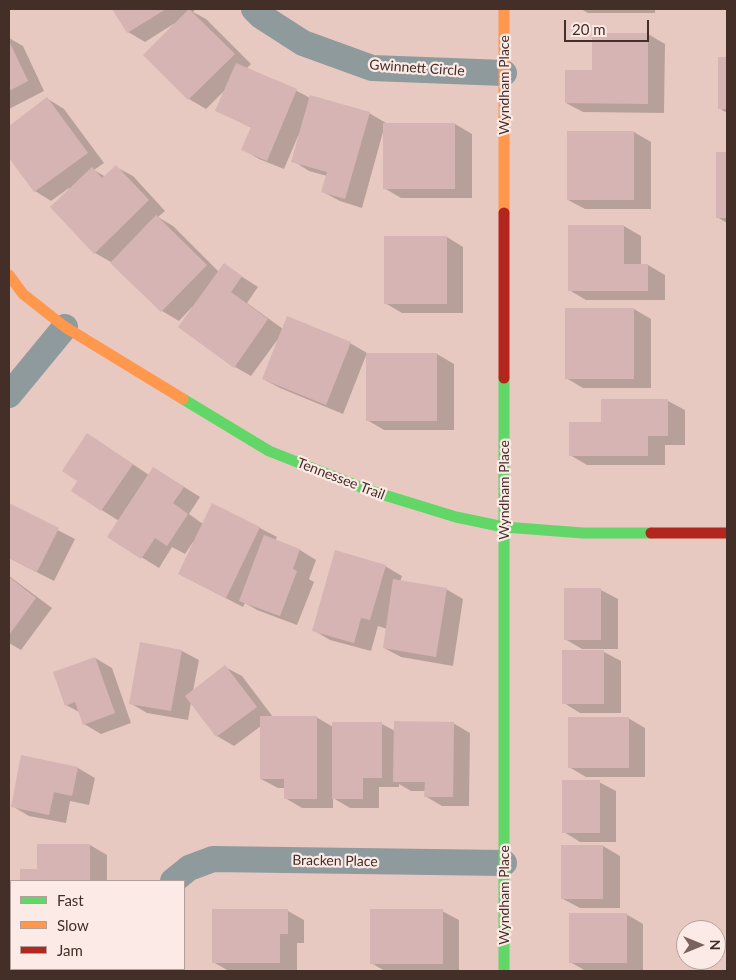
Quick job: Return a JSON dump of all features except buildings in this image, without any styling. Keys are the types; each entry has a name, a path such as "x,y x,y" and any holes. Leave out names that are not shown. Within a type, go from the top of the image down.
{"street":[{"name":"Gwinnett Circle","path":"254,9 261,16 302,43 372,68 504,73"},
{"name":"Wyndham Place","path":"504,9 504,971"},
{"name":"Tennessee Trail","path":"9,275 23,294 65,327 269,451 368,490 456,517 504,527 583,533 727,533"},
{"path":"9,395 65,327"},
{"name":"Bracken Place","path":"174,880 189,868 213,859 504,863"}],"traffic: fast":[{"path":"504,378 504,971"},
{"path":"183,399 269,451 368,490 456,517 504,527 583,533 651,533"}],"traffic: slow":[{"path":"504,9 504,213"},
{"path":"9,275 23,294 65,327 183,399"}],"traffic: jam":[{"path":"504,213 504,378"},
{"path":"651,533 727,533"}]}
